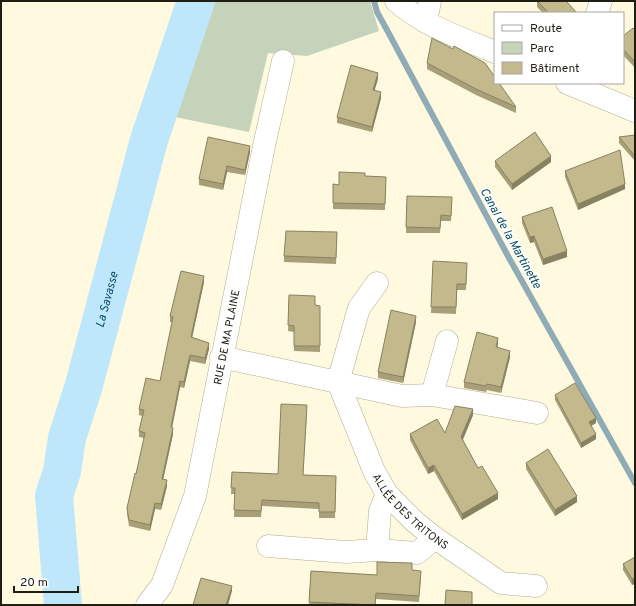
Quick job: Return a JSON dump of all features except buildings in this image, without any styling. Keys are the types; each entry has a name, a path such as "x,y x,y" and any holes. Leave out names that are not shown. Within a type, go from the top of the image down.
{"street":[{"path":"396,1 406,10 426,22 494,52"},
{"path":"426,22 430,1"},
{"path":"597,12 601,1"},
{"name":"RUE DE MA PLAINE","path":"147,605 162,585 195,496 221,357 283,61"},
{"path":"574,84 635,111"},
{"path":"338,382 358,308 377,284"},
{"path":"432,395 447,341"},
{"path":"221,357 402,396 432,395 537,413"},
{"name":"ALLÉE DES TRITONS","path":"338,382 374,470 387,494 415,522 435,538 501,583 536,586"},
{"path":"377,550 380,511 387,494"},
{"path":"268,546 346,552 377,550 417,553 435,538"}],"green space":[{"path":"207,1 370,1 379,31 307,56 268,53 249,132 165,115"}],"waterway":[{"name":"La Savasse","path":"63,605 54,496 62,471 67,438 84,385 149,140 196,1"},
{"name":"Canal de la Martinette","path":"374,1 377,12 509,258 635,483"}]}
